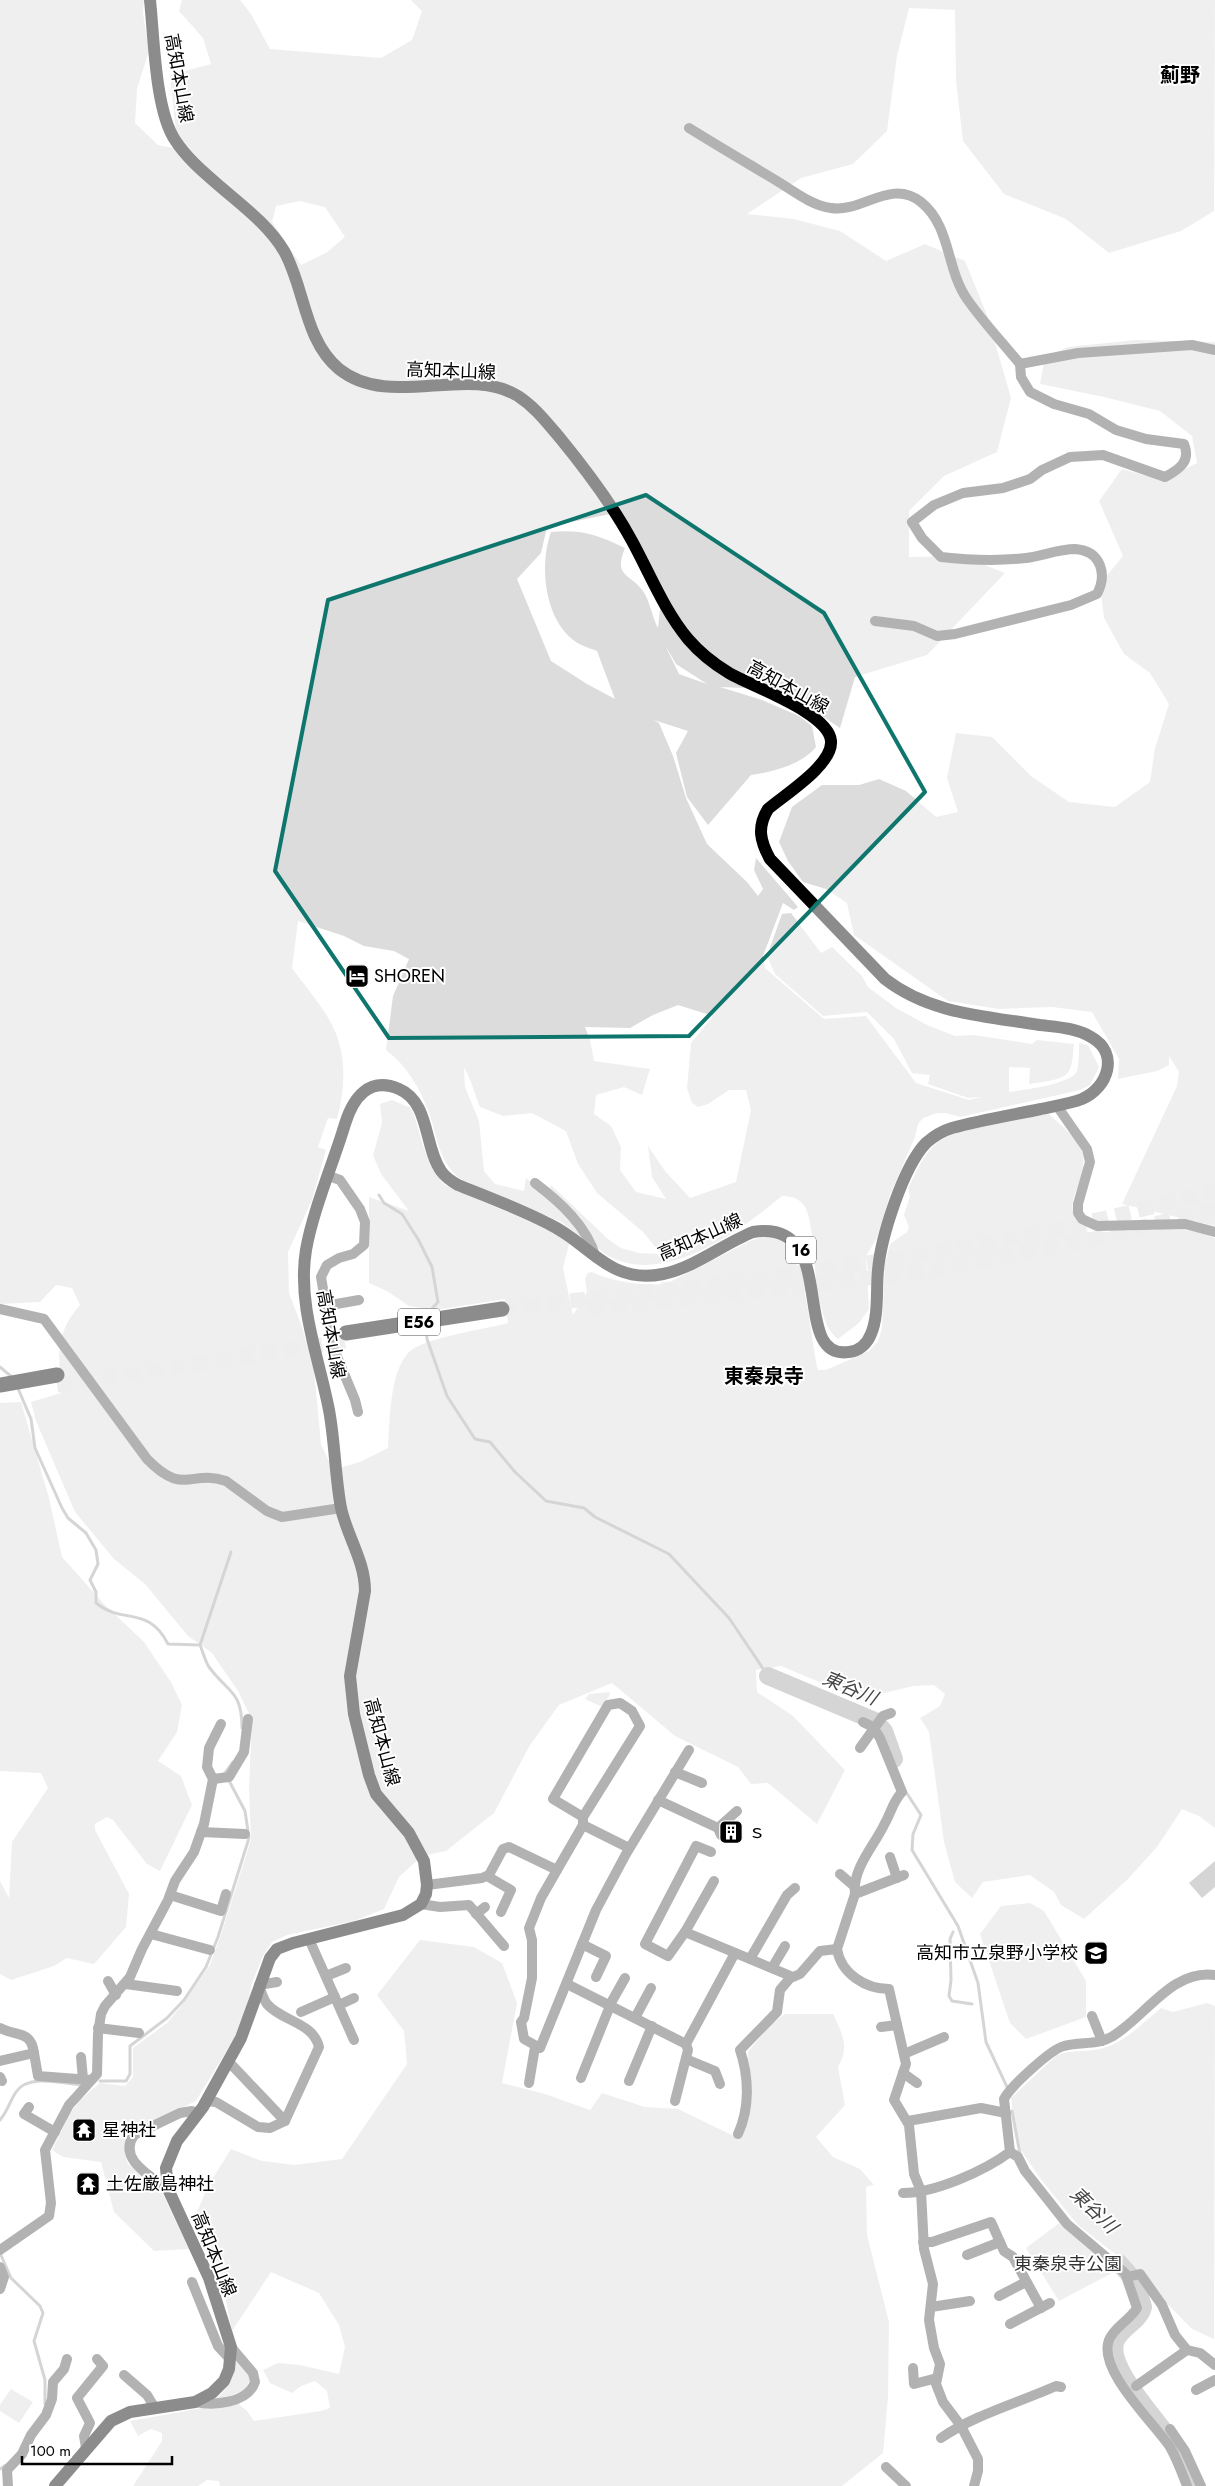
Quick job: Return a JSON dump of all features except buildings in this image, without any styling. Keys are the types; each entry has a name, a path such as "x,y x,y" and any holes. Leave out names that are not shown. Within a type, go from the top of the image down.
{"highway":[{"name":"E56","path":"351,1336 502,1313"},
{"path":"0,1385 57,1380 0,1395"}],"main road":[{"name":"高知本山線","path":"150,0 164,113 171,134 193,162 260,222 282,249 297,280 316,337 329,360 354,379 368,384 410,387 473,385 503,389 517,395 542,416 604,494 672,617 691,642 716,665 793,705 821,722 828,730 831,742 825,759 768,809 760,824 760,837 770,858 872,966 901,991 919,1001 942,1008 1057,1027 1086,1034 1097,1041 1107,1058 1108,1070 1099,1087 1087,1097 1057,1106 952,1128 941,1132 925,1144 905,1179 884,1234 878,1269 872,1333 866,1344 850,1352 832,1349 820,1336 806,1262 800,1249 791,1239 779,1233 753,1232 673,1272 660,1275 628,1273 605,1265 561,1230 458,1185 447,1178 436,1162 416,1103 405,1092 388,1086 376,1086 367,1090 354,1102 306,1251 304,1291 329,1410 341,1508 361,1562 365,1585 350,1676 354,1714 372,1785 383,1804 403,1825 414,1841 424,1860 427,1885 421,1904 414,1910 392,1919 284,1946 273,1953 259,1985 246,2027 206,2101 177,2141 169,2157 166,2168 168,2189 209,2278 230,2353"},
{"path":"55,2486 111,2421 130,2412 195,2402 212,2393 224,2381 230,2353"}],"street":[{"path":"689,128 798,194 828,208 841,209 894,193 910,194 922,202 935,217 945,239 956,279 967,300 1020,364 1021,377 1030,392 1054,404 1089,414 1116,430 1146,439 1184,444 1187,452 1186,459 1178,470 1165,477 1103,455 1070,457 1042,470 1030,479 1012,485 963,493 934,505 912,522 922,538 941,557 1026,558 1075,550 1084,552 1098,561 1103,571 1103,582 1097,594 1071,605 955,634 937,636 914,626 875,621"},
{"path":"1020,364 1088,352 1192,345 1215,350"},
{"path":"1057,1106 1087,1149 1090,1162 1078,1204 1078,1213 1082,1219 1097,1226 1185,1224 1215,1232"},
{"path":"329,1176 340,1180 360,1209 366,1222 364,1245 353,1254 334,1260 327,1265 321,1277 333,1347 358,1412"},
{"path":"535,1183 561,1203 592,1244 596,1259"},
{"path":"326,1306 359,1300"},
{"path":"0,1309 44,1319 147,1459 168,1477 178,1481 220,1478 226,1480 267,1511 282,1517 341,1508"},
{"path":"629,1848 583,1821 553,1799 608,1705 620,1703 632,1711 640,1726 583,1821 541,1898 529,1928 532,1940 532,1978 524,2018 521,2022 524,2038 535,2047 540,2048 542,2046 593,1917 629,1848 689,1750"},
{"path":"860,1748 871,1735 876,1724 891,1713"},
{"path":"213,1779 226,1778 246,1747 248,1719"},
{"path":"863,1722 876,1724"},
{"path":"0,2028 29,2038 38,2076 87,2080 98,2071 98,2028 105,2006 126,1984 175,1880 194,1852 209,1807 213,1779 207,1767 209,1748 221,1724"},
{"path":"876,1724 902,1792 897,1797 885,1825 870,1847 854,1890 837,1949 838,1954 857,1980 873,1987 889,1989 906,2064 894,2100 908,2122 914,2174 921,2190 923,2242 933,2284 929,2320 934,2348 940,2364 937,2378 938,2394 961,2426 978,2459 978,2471 974,2486"},
{"path":"675,1772 702,1783"},
{"path":"658,1800 720,1832 737,1811"},
{"path":"201,1832 246,1834"},
{"path":"427,1885 487,1876 494,1869 503,1849 509,1846 557,1870"},
{"path":"711,1852 696,1846 645,1944 668,1956 685,1932 714,1882"},
{"path":"854,1890 900,1877 890,1857"},
{"path":"840,1874 854,1890"},
{"path":"487,1876 511,1890 501,1912"},
{"path":"750,1959 787,1895 795,1888"},
{"path":"170,1894 221,1911 226,1894"},
{"path":"421,1904 440,1907 469,1905 481,1911 504,1946"},
{"path":"685,1932 791,1977"},
{"path":"151,1934 210,1950"},
{"path":"309,1939 354,2040"},
{"path":"582,1944 606,1956 596,1977"},
{"path":"772,1968 784,1946"},
{"path":"738,2134 746,2107 746,2071 740,2050 777,2012 780,1990 791,1977 800,1974 820,1951 837,1949"},
{"path":"686,2044 735,1953"},
{"path":"326,1976 346,1968"},
{"path":"1010,2152 1006,2096 1050,2052 1064,2046 1102,2041 1121,2031 1180,1981 1198,1974 1215,1975"},
{"path":"582,2078 611,2006 625,1978"},
{"path":"108,1981 116,1995"},
{"path":"206,2101 216,2102 258,2127 270,2128 285,2121 319,2047 316,2038 310,2032 267,2004 259,1985 278,1982"},
{"path":"126,1984 177,1991"},
{"path":"567,1984 686,2044 688,2050 675,2100"},
{"path":"635,2018 652,1988"},
{"path":"301,2012 354,1998"},
{"path":"1092,2016 1102,2041"},
{"path":"881,2027 897,2025"},
{"path":"629,2081 652,2026"},
{"path":"98,2028 140,2033"},
{"path":"904,2054 944,2037"},
{"path":"528,2083 535,2047"},
{"path":"0,2061 34,2053"},
{"path":"1,2249 49,2216 51,2203 44,2156 69,2105 84,2090 87,2080 81,2057"},
{"path":"686,2059 716,2071 720,2084"},
{"path":"228,2061 285,2121"},
{"path":"904,2073 916,2083"},
{"path":"29,2107 24,2114 55,2132"},
{"path":"908,2122 981,2108 1006,2113"},
{"path":"168,2189 134,2162 129,2149 130,2141 134,2135 180,2114 192,2111 198,2114"},
{"path":"903,2193 916,2193 965,2177 1010,2152"},
{"path":"1010,2152 1018,2157 1025,2171 1067,2224 1132,2276 1137,2308 1112,2335 1107,2346 1109,2357 1130,2399 1171,2450 1187,2486"},
{"path":"923,2242 932,2242 991,2222 1004,2251 1013,2257 1026,2282 1045,2306 1010,2324"},
{"path":"967,2254 1000,2242"},
{"path":"0,2267 4,2277 0,2289"},
{"path":"1132,2276 1140,2274 1162,2305 1175,2335 1187,2350 1200,2353 1215,2365"},
{"path":"192,2282 218,2346 230,2353 253,2372 255,2382 252,2390 240,2398 206,2404 195,2402"},
{"path":"1000,2296 1026,2282"},
{"path":"931,2307 970,2302"},
{"path":"1136,2386 1187,2350"},
{"path":"8,2486 7,2470 22,2454 31,2435 46,2415 52,2399 52,2382 64,2369 67,2359"},
{"path":"86,2448 84,2436 90,2423 76,2398 103,2366 97,2359"},
{"path":"913,2368 914,2384 937,2378"},
{"path":"124,2375 147,2395 155,2408"},
{"path":"1196,2390 1215,2380"},
{"path":"942,2438 961,2426 1059,2384"},
{"path":"1170,2429 1185,2451 1201,2486"},
{"path":"886,2467 906,2486"}],"highlighted area":[{"path":"646,495 824,613 925,792 689,1036 389,1038 275,871 328,600"}],"green space":[{"path":"0,0 144,0 143,13 149,51 137,89 135,123 158,145 178,149 170,75 211,64 203,38 179,11 182,0 240,0 251,14 270,49 381,58 412,40 422,11 411,0 1215,0 1214,211 1181,231 1109,253 1066,219 1004,194 963,141 956,81 955,10 909,8 897,56 887,131 853,164 801,178 747,214 794,219 840,231 886,261 925,244 965,261 987,315 1011,398 997,452 944,476 909,511 909,557 962,556 1005,573 927,655 855,677 840,728 792,696 744,688 720,687 762,700 799,716 812,726 816,747 803,759 786,767 751,775 708,825 687,797 676,753 688,731 654,720 659,723 673,756 686,798 707,844 747,882 758,896 763,889 754,870 756,858 798,907 794,910 783,903 763,956 765,968 824,1019 866,1016 916,1083 969,1100 982,1097 968,1098 928,1084 930,1075 912,1073 894,1039 867,1012 823,1016 775,974 767,956 782,914 791,913 821,953 832,947 862,976 868,987 896,1008 927,1025 955,1036 974,1035 1032,1044 1037,1040 1074,1044 1070,1069 1068,1073 1058,1078 1029,1084 1030,1068 1009,1067 1009,1092 1046,1086 1073,1076 1078,1068 1079,1043 1088,1045 1099,1067 1090,1085 1080,1090 960,1117 946,1113 937,1113 923,1118 918,1124 915,1137 890,1195 877,1238 866,1256 869,1309 859,1323 838,1339 830,1330 824,1318 817,1288 813,1241 809,1220 805,1207 796,1199 782,1196 744,1225 699,1252 675,1261 651,1265 627,1263 601,1251 569,1209 550,1190 551,1185 608,1239 621,1248 639,1253 661,1254 643,1232 597,1193 578,1164 566,1131 532,1113 503,1116 480,1107 464,1068 465,1087 479,1121 484,1171 495,1184 524,1191 526,1178 556,1202 586,1241 561,1222 462,1180 454,1174 440,1150 429,1113 417,1086 394,1056 386,1050 393,996 409,959 394,951 364,946 344,936 298,921 292,968 320,1006 334,1029 343,1062 343,1085 337,1119 328,1118 318,1147 326,1150 312,1200 288,1252 289,1293 302,1327 314,1370 321,1444 333,1470 360,1462 388,1448 394,1384 402,1361 409,1352 427,1342 440,1338 508,1323 505,1299 436,1310 409,1306 387,1291 369,1283 369,1197 409,1211 381,1174 373,1155 382,1123 380,1104 392,1100 411,1108 428,1159 432,1168 445,1185 556,1233 569,1244 563,1268 573,1315 587,1292 585,1279 588,1273 592,1272 628,1282 666,1284 750,1241 766,1237 779,1239 791,1252 803,1283 818,1370 826,1370 869,1351 878,1341 882,1329 885,1264 890,1244 907,1232 909,1227 904,1215 910,1196 908,1188 920,1164 932,1147 946,1137 959,1132 990,1124 1049,1114 1074,1138 1083,1155 1083,1167 1074,1196 1073,1213 1078,1222 1088,1232 1168,1229 1200,1233 1215,1238 1215,1828 1199,1816 1182,1809 1157,1847 1126,1881 1084,1919 1061,1905 1054,1892 1030,1875 983,1882 972,1898 955,1882 944,1842 929,1732 920,1718 940,1706 945,1694 934,1685 913,1686 860,1699 781,1666 756,1670 757,1692 793,1716 845,1770 817,1824 768,1783 751,1784 738,1767 675,1736 612,1683 559,1705 530,1745 494,1813 446,1851 422,1856 399,1877 384,1909 354,1921 287,1935 272,1942 263,1956 252,1983 245,2015 235,2037 196,2101 129,2134 125,2154 128,2164 159,2186 189,2249 154,2251 114,2212 101,2162 63,2157 52,2150 70,2114 80,2100 100,2083 125,2086 133,2077 133,2048 167,2023 210,1965 251,1840 249,1788 252,1720 238,1691 212,1653 188,1636 145,1584 114,1559 75,1512 36,1421 31,1402 61,1393 59,1356 62,1336 66,1326 80,1305 72,1288 56,1285 40,1302 0,1304","holes":["300,201 325,207 345,237 326,253 301,265 272,222 276,206","620,512 661,599 658,628 643,591 622,570 621,564 625,548 580,532 551,532 545,560 545,576 551,606 565,632 576,642 597,651 615,699 551,661 517,579 541,553 547,527","665,645 676,664 707,684 679,674","678,1005 713,1016 691,1043 687,1088 692,1103 698,1107 708,1104 729,1090 746,1090 751,1110 736,1182 690,1198 665,1171 648,1146 652,1177 666,1199 636,1192 620,1170 621,1147 611,1126 594,1114 596,1095 624,1087 642,1095 650,1069 594,1061 590,1040 585,1027 630,1028 653,1015"]},
{"path":"1135,340 1215,342 1215,1226 1122,1204 1177,1086 1179,1072 1169,1056 1169,1065 1157,1071 1118,1079 1119,1059 1092,1012 1052,1007 999,1009 948,1001 854,935 847,903 826,889 803,882 788,861 779,842 792,807 822,785 859,785 879,779 906,791 936,817 958,812 947,778 956,733 992,737 1031,776 1069,802 1115,807 1150,782 1155,748 1169,704 1150,673 1124,654 1104,618 1100,584 1123,556 1099,501 1122,469 1163,480 1197,463 1192,436 1160,411 1040,384 1045,357 1068,347"},
{"path":"21,1402 49,1498 62,1557 104,1604 144,1642 171,1682 182,1705 177,1732 158,1761 181,1776 192,1805 160,1871 147,1864 113,1820 107,1817 95,1824 95,1830 129,1894 126,1927 94,1964 67,1958 54,1966 11,1980 0,1974 0,1881 9,1898 12,1842 48,1788 41,1773 0,1771 0,1403"},
{"path":"609,1692 610,1695 602,1707 585,1699 589,1694"},
{"path":"1030,1903 1044,1911 1086,1981 1086,2017 1026,2039 1010,2023 980,1934 1001,1906"},
{"path":"420,1940 474,1947 502,1963 517,2003 502,2083 545,2094 590,2110 602,2093 645,2107 678,2109 740,2139 750,2103 748,2052 771,2024 785,2014 833,2014 844,2046 842,2060 838,2067 845,2105 816,2137 833,2157 860,2169 874,2185 866,2187 867,2235 889,2322 888,2397 883,2453 842,2486 220,2486 219,2481 207,2480 198,2486 133,2486 162,2441 162,2433 151,2429 138,2436 130,2421 236,2402 247,2411 254,2421 330,2408 327,2391 315,2381 301,2386 292,2393 270,2383 263,2370 278,2363 300,2365 339,2374 345,2347 339,2325 319,2293 271,2272 232,2331 222,2281 197,2212 208,2186 231,2149 262,2161 294,2165 342,2159 407,2064 404,2031 377,1995"},
{"path":"1207,2003 1215,2006 1214,2339 1192,2329 1128,2264 1078,2225 1043,2182 1017,2145 1011,2098 1057,2055 1101,2049 1114,2044 1136,2030 1161,2008 1173,2012"},
{"name":"東秦泉寺公園","path":"1062,2221 1116,2271 1059,2301 1026,2248"},
{"path":"236,2356 246,2368 250,2379 246,2389 224,2399 211,2400 226,2388"},
{"path":"11,2389 33,2402 19,2423 0,2411 0,2405"}],"shaded area":[{"path":"1215,1861 1215,1887 1202,1898 1189,1883"}],"waterway":[{"path":"379,1195 384,1203 402,1214 418,1239 432,1267 438,1302 425,1316"},
{"path":"426,1324 427,1339 447,1396 475,1439 490,1442 515,1472 546,1501 584,1508 595,1517 669,1554 729,1618 768,1676"},
{"path":"0,1367 13,1378"},
{"path":"17,1386 31,1419 35,1448 62,1508 68,1518 86,1533 96,1550 98,1564 90,1580 96,1592 96,1603 116,1613 135,1617 152,1624 168,1644 200,1645 209,1667 237,1699 240,1706 242,1728"},
{"path":"200,1645 231,1552"},
{"name":"東谷川","path":"768,1676 875,1721 884,1731 894,1759"},
{"path":"100,2081 126,2081 130,2074 130,2046 167,2018 184,2000 206,1967 218,1937 249,1838 245,1811 225,1773 233,1762"},
{"name":"東谷川","path":"906,1792 921,1815 913,1834 912,1850 958,1926 978,1983 986,2042 1007,2087"},
{"path":"953,1932 950,1939 951,1980 949,1996 952,2001 972,2004"},
{"path":"0,2120 21,2086 37,2081 80,2085"},
{"name":"東谷川","path":"1012,2111 1020,2154"},
{"path":"0,2253 11,2278 40,2306 43,2313 34,2341 45,2380 45,2404"},
{"name":"東谷川","path":"1119,2263 1136,2282 1143,2307 1138,2317 1117,2338 1115,2354 1128,2382 1179,2452 1194,2486"},
{"path":"0,2469 6,2465"}],"tunnel":[{"path":"502,1309 682,1288 861,1264 1039,1232 1128,1213 1215,1190"},
{"path":"588,1309 921,1272 1098,1238 1215,1209"},
{"path":"57,1385 347,1341"}],"place":[{"name":"SHOREN","path":"357,976"},
{"name":"ｓ","path":"731,1832"},
{"name":"高知市立泉野小学校","path":"1096,1953"},
{"name":"星神社","path":"84,2130"},
{"name":"土佐厳島神社","path":"88,2184"}],"district":[{"name":"薊野","path":"1180,75"},
{"name":"東秦泉寺","path":"764,1376"}]}
